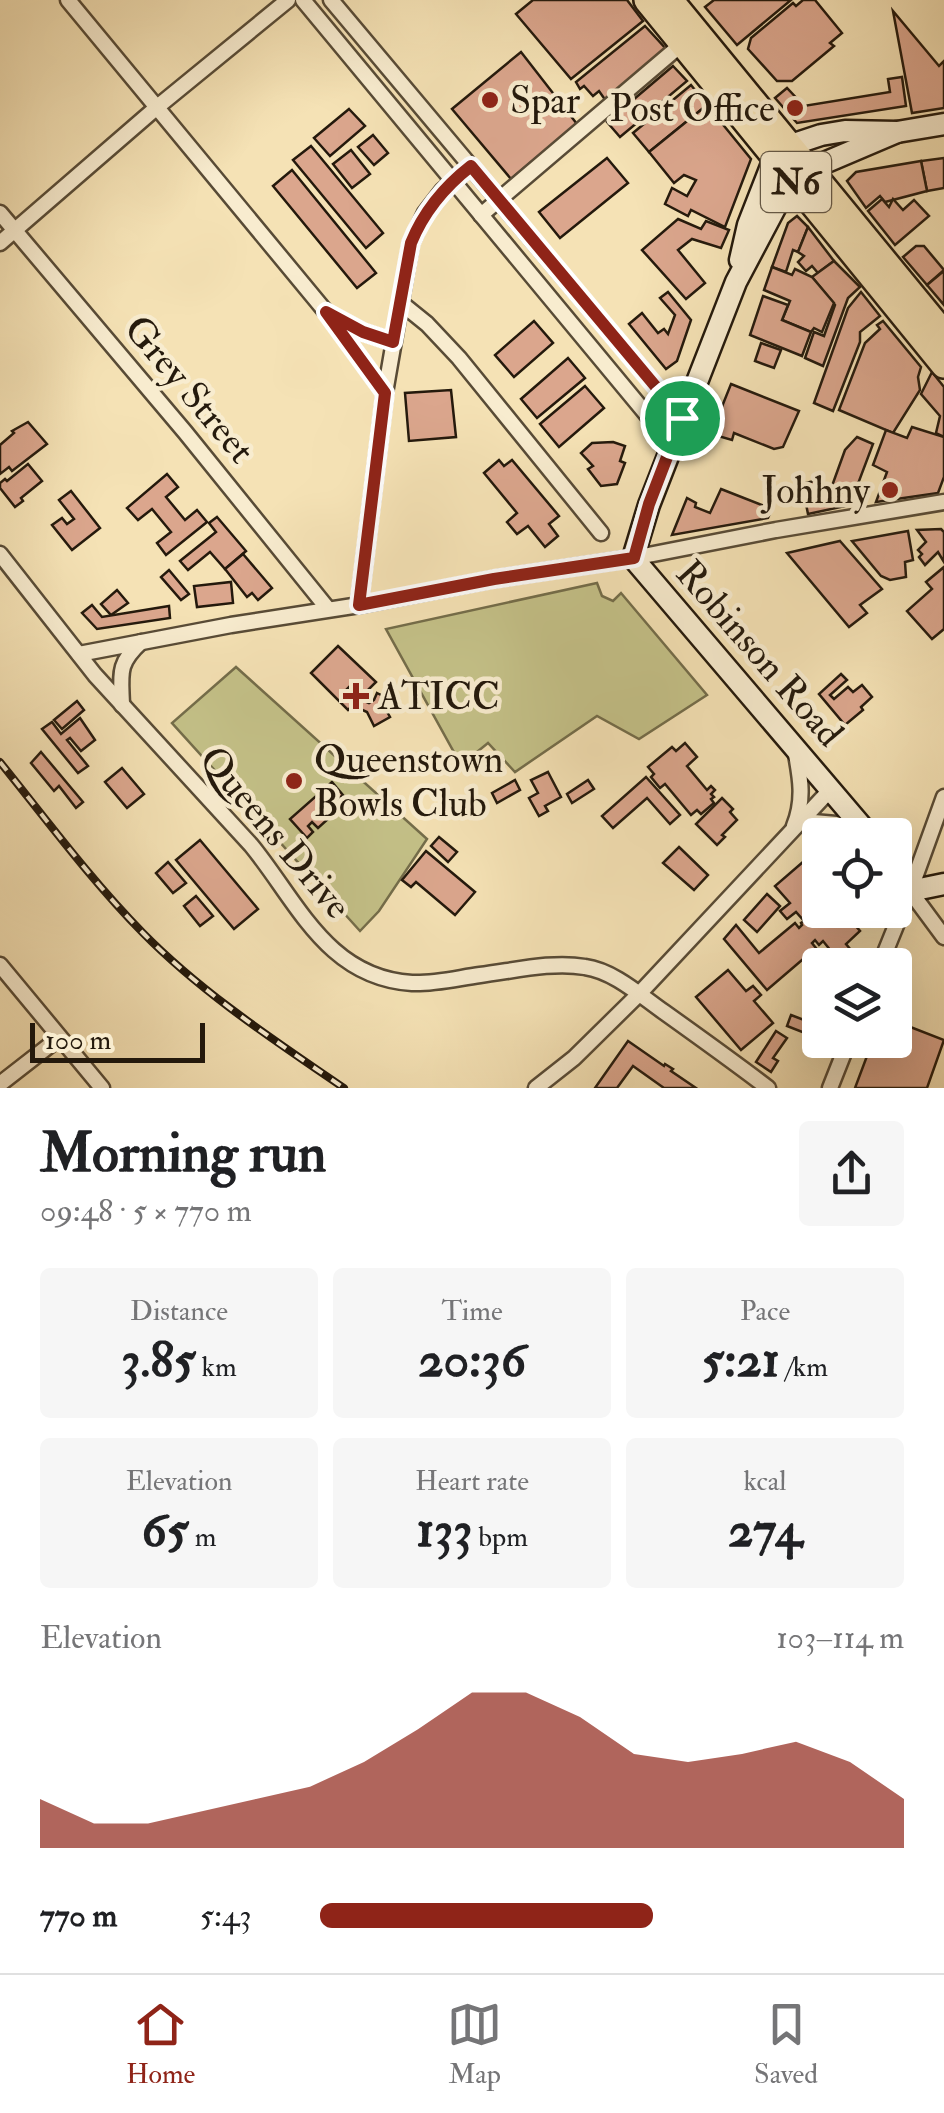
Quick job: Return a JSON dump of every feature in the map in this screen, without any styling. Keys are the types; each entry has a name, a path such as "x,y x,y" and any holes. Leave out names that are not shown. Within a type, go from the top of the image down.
{"highway":[{"name":"N6","path":"647,0 783,150"},
{"name":"N6","path":"670,0 944,365"},
{"name":"N6","path":"802,174 944,334"}],"street":[{"path":"68,0 326,312 385,393"},
{"path":"0,243 288,0"},
{"path":"303,0 672,445"},
{"path":"331,0 682,418"},
{"path":"341,46 357,31"},
{"path":"481,215 683,43"},
{"path":"783,150 845,131 896,132 944,124"},
{"path":"802,174 896,132"},
{"name":"Robinson Road","path":"736,282 748,225 783,150"},
{"path":"359,605 385,393 411,243 425,213 453,180 471,166"},
{"name":"Robinson Road","path":"802,174 778,201 736,282 649,504 634,558 855,818"},
{"name":"Grey Street","path":"0,213 328,609"},
{"path":"401,303 460,358 601,533"},
{"path":"326,312 363,332 393,342"},
{"path":"79,654 944,502"},
{"name":"Queens Drive","path":"0,554 122,704 272,870 313,932 347,960 389,979 415,983 548,967 596,969 639,994 768,1088"},
{"path":"122,704 121,666 142,642"},
{"path":"794,745 802,795 797,826"},
{"path":"536,1088 574,1058 639,994 831,789"},
{"path":"912,885 944,797"},
{"path":"797,826 802,826"},
{"path":"912,891 944,884"},
{"path":"912,894 944,937"},
{"path":"0,965 102,1088"},
{"path":"0,1084 59,1038"},
{"path":"830,1088 842,1058"}],"shaded area":[{"path":"597,583 602,596 613,601 621,593 707,695 639,739 597,716 515,772 488,743 461,765 386,629"},
{"name":"Queenstown Bowls Club","path":"236,667 427,839 379,911 360,931 172,723"}],"building":[{"path":"533,0 627,0 643,21 571,79 516,14"},
{"path":"714,0 791,0 737,45 705,7"},
{"path":"803,0 815,0 842,33 830,43 834,46 792,81 777,81 748,49 751,38 793,3 796,6"},
{"path":"893,11 939,66 944,61 944,108 912,113"},
{"path":"645,26 667,50 606,101 599,91 593,96 584,86 580,89 576,82"},
{"path":"521,52 577,124 511,179 452,109"},
{"path":"673,66 687,81 620,137 607,122"},
{"path":"902,77 906,106 797,123 775,98 787,88 804,106 890,92 888,79"},
{"path":"691,85 707,105 649,152 633,133"},
{"path":"707,105 751,159 725,227 691,210 688,216 665,204 672,188 687,196 696,180 684,175 674,183 649,152"},
{"path":"349,109 365,126 330,156 314,138"},
{"path":"373,135 388,153 374,165 358,147"},
{"path":"311,146 383,233 366,248 293,160"},
{"path":"351,150 370,174 352,188 333,164"},
{"path":"607,158 628,183 560,238 539,212"},
{"path":"944,158 944,188 927,191 921,161"},
{"path":"921,161 927,191 885,202 880,196 866,208 847,181 856,172"},
{"path":"292,170 376,273 357,288 273,186"},
{"path":"882,199 889,207 893,199 903,210 914,200 929,216 895,245 868,211"},
{"path":"797,216 808,227 798,252 793,250 786,272 772,267 788,223"},
{"path":"678,219 701,229 706,221 729,230 721,248 692,239 678,250 705,283 686,299 642,250"},
{"path":"808,227 834,261 818,273 812,266 806,271 798,262 804,256 798,252"},
{"path":"916,246 924,246 944,270 927,285 903,257"},
{"path":"834,261 860,287 848,298 823,366 805,358 814,332 824,336 835,305 812,277"},
{"path":"772,267 792,275 795,269 812,277 834,303 822,332 814,328 811,332 782,320 790,301 764,290"},
{"path":"944,271 944,305 927,285"},
{"path":"668,292 691,320 677,361 666,369 629,324 642,313 658,333 664,329 668,334 675,315 660,298"},
{"path":"861,292 880,316 860,332 860,342 833,411 814,403 848,308"},
{"path":"763,296 788,305 782,320 811,332 802,356 750,335"},
{"path":"534,321 553,343 514,377 495,355"},
{"path":"883,321 921,367 920,390 893,433 839,410 865,343"},
{"path":"761,343 781,350 774,368 755,361"},
{"path":"568,358 585,378 537,418 521,399"},
{"path":"932,372 944,387 944,437 936,433 940,416 921,394"},
{"path":"731,384 799,411 783,447 774,449 734,433 732,440 711,434"},
{"path":"585,386 604,408 559,447 540,424"},
{"path":"451,390 456,437 409,441 405,393"},
{"path":"28,422 47,444 12,471 9,467 0,474 0,445 12,431"},
{"path":"912,427 944,437 944,477 938,493 876,502 887,472 873,465 886,430 907,438"},
{"path":"857,437 873,444 850,505 808,514 802,484 818,480 821,486 832,486 845,450"},
{"path":"592,443 625,446 620,461 625,463 617,484 601,486 588,469 593,466 581,453"},
{"path":"499,460 504,466 512,460 559,516 549,524 558,536 545,547 528,526 517,534 507,522 517,513 484,473"},
{"path":"28,464 42,481 15,507 0,483"},
{"path":"167,474 178,487 166,497 185,520 197,510 207,522 166,555 157,543 171,532 152,509 138,520 127,508"},
{"path":"721,489 772,509 768,518 672,535 687,498 696,503 695,507 710,513"},
{"path":"71,491 100,528 72,550 52,525 62,518 67,524 74,519 59,500"},
{"path":"217,517 246,551 225,569 210,552 188,570 180,561 216,532 209,523"},
{"path":"941,529 944,562 938,552 925,565 918,550 926,542 917,530"},
{"path":"908,531 913,560 905,562 906,577 890,580 881,576 852,541"},
{"path":"840,541 882,589 860,605 867,613 849,627 787,553"},
{"path":"243,554 272,588 258,600 252,593 247,597 225,569"},
{"path":"944,567 944,629 932,639 907,611 932,589 926,582"},
{"path":"169,570 189,594 181,600 161,577"},
{"path":"231,582 233,603 197,607 194,586"},
{"path":"117,590 128,603 111,615 101,604"},
{"path":"92,605 102,617 169,606 170,618 97,629 82,613"},
{"path":"338,646 376,682 365,693 354,682 347,689 358,700 348,710 311,673"},
{"path":"841,674 847,680 830,695 834,699 848,687 853,692 862,685 872,697 845,725 819,694"},
{"path":"377,693 385,697 382,703 390,717 374,726 367,712 358,708 362,700 369,703"},
{"path":"77,701 84,710 62,729 54,720"},
{"path":"80,718 95,740 81,751 70,738 67,740 88,766 78,773 42,729 52,722 61,734"},
{"path":"685,743 697,757 687,766 707,790 711,786 715,790 711,794 714,803 701,814 697,810 691,815 665,784 660,788 648,767 672,747 676,751"},
{"path":"41,752 83,802 76,808 59,786 54,791 31,763"},
{"path":"122,768 144,794 127,808 105,782"},
{"path":"548,772 561,797 545,806 548,811 539,816 529,798 538,793 531,780"},
{"path":"646,777 680,815 670,824 647,798 613,828 602,816"},
{"path":"515,780 520,790 497,803 492,793"},
{"path":"588,780 594,789 572,803 567,794"},
{"path":"332,782 343,795 322,813 328,819 318,828 312,822 308,826 313,832 307,838 290,819"},
{"path":"722,798 737,820 717,845 696,824"},
{"path":"439,837 457,852 448,862 431,846"},
{"path":"200,840 258,909 234,929 176,860"},
{"path":"679,847 708,875 694,890 663,863"},
{"path":"426,851 475,892 455,915 416,882 411,887 402,880"},
{"path":"168,862 186,883 173,893 156,873"},
{"path":"802,863 802,919 796,912 787,919 780,911 790,903 775,886"},
{"path":"767,894 780,906 757,932 744,920"},
{"path":"196,896 213,916 200,926 184,906"},
{"path":"795,923 799,928 802,925 860,931 846,944 849,948 829,948 823,941 819,945 815,940 812,943 816,948 802,948 802,960 767,990 724,939 736,925 759,953"},
{"path":"728,970 746,991 753,986 761,995 754,1001 773,1023 741,1050 696,997"},
{"path":"791,1015 802,1019 802,1032 787,1026"},
{"path":"912,1028 944,1040 927,1088 855,1088 866,1058 912,1058"},
{"path":"776,1031 787,1038 773,1058 778,1061 771,1072 756,1062"},
{"path":"628,1041 696,1088 664,1088 633,1066 617,1088 595,1088"}],"railway":[{"path":"0,762 105,892 166,955 239,1015 344,1088"}],"place":[{"name":"Spar","path":"490,100"},
{"name":"Post Office","path":"795,108"},
{"name":"Johhny","path":"890,490"},
{"name":"ATICC","path":"356,696"},
{"name":"Queenstown Bowls Club","path":"294,781"}],"route":[{"path":"471,166 682,418 649,504 634,558 359,605 385,393 326,312 363,332 393,342 417,228 442,191 471,166"}]}
